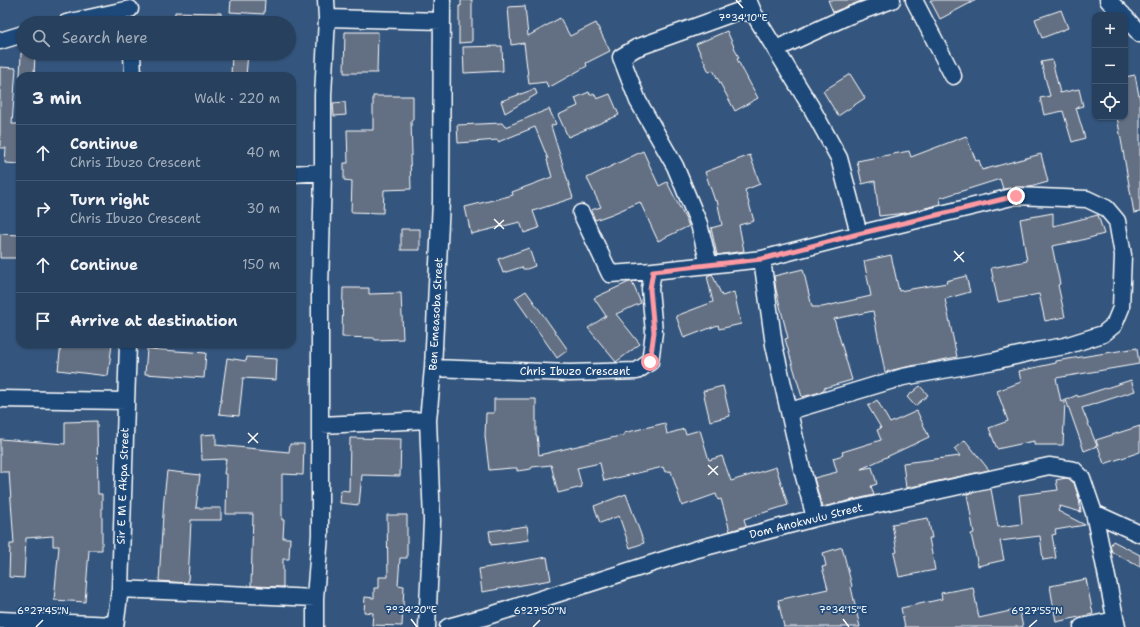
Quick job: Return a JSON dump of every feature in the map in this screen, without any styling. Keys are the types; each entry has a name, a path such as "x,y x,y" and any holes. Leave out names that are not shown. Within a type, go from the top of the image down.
{"street":[{"path":"315,627 315,598 320,535 320,288 327,18 326,0"},
{"name":"Ben Emeasoba Street","path":"427,627 432,521 428,420 433,368 441,201 442,0"},
{"path":"776,49 848,16 892,0"},
{"path":"914,0 953,76"},
{"path":"1108,0 1120,12"},
{"path":"709,265 699,224 675,166 638,101 621,57 636,48 751,7 812,107 839,158 858,234"},
{"path":"100,16 130,10"},
{"path":"327,18 442,21"},
{"path":"1128,20 1140,34"},
{"path":"0,41 16,36"},
{"path":"132,60 133,72"},
{"path":"296,174 323,172"},
{"path":"581,213 610,274 653,271 762,259 1016,196 1087,199 1106,208 1118,221 1123,254 1121,308 1114,326 1103,334 1065,346 1036,351 994,362 903,377 790,411"},
{"path":"762,259 774,345 801,465 815,518"},
{"name":"Chris Ibuzo Crescent","path":"433,368 569,373 637,371 650,362 654,332 650,289 653,271"},
{"name":"Sir E M E Akpa Street","path":"115,626 120,589 128,348"},
{"path":"0,399 126,401"},
{"path":"321,425 428,420"},
{"name":"Dom Anokwulu Street","path":"448,627 495,614 694,550 815,518 1049,466 1074,470 1082,478 1094,513 1116,623"},
{"path":"1094,513 1140,534"},
{"path":"120,589 315,598"},
{"path":"0,620 115,626"},
{"path":"1082,627 1116,623"}],"building":[{"path":"231,0 265,0 264,14 230,12"},
{"path":"461,0 472,0 472,42 459,43 459,6 461,6"},
{"path":"828,0 864,0 833,12"},
{"path":"930,0 976,0 940,19"},
{"path":"525,6 528,36 560,18 570,36 596,23 610,51 586,63 587,66 548,88 546,82 529,84 524,43 511,45 508,7"},
{"path":"1061,10 1068,28 1042,38 1035,19"},
{"path":"175,12 221,13 221,16 175,16"},
{"path":"727,31 739,58 737,59 758,98 735,111 713,70 709,72 696,44"},
{"path":"345,32 378,32 377,73 344,73"},
{"path":"502,46 503,71 464,73 463,47"},
{"path":"21,60 35,60 34,72 20,72"},
{"path":"232,60 247,60 246,72 231,72"},
{"path":"1052,60 1060,93 1079,89 1083,106 1076,108 1085,138 1072,142 1063,111 1044,115 1040,98 1050,96 1041,62"},
{"path":"0,67 16,68 12,124 16,124 16,164 5,163 6,148 0,148"},
{"path":"850,74 865,98 838,116 823,91"},
{"path":"1135,75 1140,101 1140,212 1134,213 1118,120 1128,120 1128,76"},
{"path":"535,89 537,94 505,113 501,101"},
{"path":"589,92 590,95 594,93 597,99 610,94 619,115 568,137 558,115 578,106 575,98"},
{"path":"373,96 413,96 413,120 411,120 412,155 410,155 411,189 384,190 383,213 351,212 352,181 344,180 344,163 348,163 347,130 373,130"},
{"path":"345,102 346,115 334,116 333,103"},
{"path":"549,109 556,124 551,126 573,198 533,211 539,228 524,233 520,222 471,234 465,207 513,195 512,192 552,177 548,159 535,127 498,142 498,140 458,143 457,125 502,123 505,127"},
{"path":"966,136 976,161 979,160 982,170 1041,154 1048,182 1030,187 1003,189 1000,179 940,198 941,204 906,213 879,216 875,181 862,184 857,161 909,151 911,157"},
{"path":"643,151 659,186 667,182 689,226 658,241 640,202 595,220 591,210 601,207 587,178"},
{"path":"750,155 760,184 745,190 754,221 739,225 744,251 717,255 711,228 722,225 717,200 715,201 705,172"},
{"path":"1053,213 1053,226 1098,215 1104,234 1052,246 1065,317 1045,321 1039,294 998,302 991,268 1027,261 1020,219"},
{"path":"401,229 420,229 420,250 401,250"},
{"path":"0,234 16,235 16,258 0,258"},
{"path":"529,248 535,266 527,269 523,269 522,267 503,273 498,259"},
{"path":"891,255 899,291 947,283 946,281 966,276 970,292 945,299 957,357 885,372 873,311 834,319 852,380 824,388 824,391 802,397 785,339 788,338 774,276 803,269 812,307 822,307 871,296 864,261"},
{"path":"712,274 722,296 734,292 741,324 719,329 718,325 684,338 676,316 713,302 707,276"},
{"path":"632,282 641,303 616,314 640,344 616,362 588,328 606,316 594,298"},
{"path":"343,288 369,288 369,294 401,293 403,339 375,340 374,338 342,337"},
{"path":"526,291 568,350 557,358 515,298"},
{"path":"61,348 112,348 108,376 58,370"},
{"path":"1137,348 1139,364 1056,378 1061,402 1065,400 1063,445 1034,445 1034,441 997,449 989,428 1008,421 997,391 1021,382 1019,371 1056,363 1056,361"},
{"path":"147,349 206,353 204,378 145,374"},
{"path":"247,357 277,359 276,380 243,378 239,416 219,414 227,358 246,361"},
{"path":"1131,380 1135,391 1082,408 1097,446 1084,451 1066,400 1077,395 1078,397"},
{"path":"723,386 730,416 710,421 703,391"},
{"path":"920,386 928,395 915,406 907,397"},
{"path":"494,399 536,399 536,435 539,455 624,435 624,433 665,423 667,434 684,429 686,434 700,430 709,460 722,456 731,481 776,467 788,505 744,519 746,526 730,531 721,499 718,500 716,494 682,506 671,471 665,472 663,467 604,481 600,463 577,468 582,487 558,493 551,465 532,467 531,469 517,471 517,468 489,470 485,436 486,413 494,413"},
{"path":"877,400 890,423 917,411 929,437 861,469 872,467 877,484 871,486 874,495 822,507 814,478 837,472 833,458 843,455 842,452 881,440 877,430 881,428 868,406"},
{"path":"97,421 98,494 102,494 102,550 89,550 85,602 54,600 59,546 53,546 53,536 26,538 24,578 9,577 10,544 14,544 9,472 0,472 0,439 65,444 65,422"},
{"path":"1140,426 1140,452 1104,464 1096,440"},
{"path":"216,434 216,445 289,452 290,444 304,444 303,475 282,474 282,520 284,520 283,538 290,538 289,559 283,559 283,587 251,586 253,514 226,514 227,474 224,474 226,459 202,460 201,435"},
{"path":"350,438 401,439 400,476 362,475 359,505 340,503 341,490 349,491"},
{"path":"965,440 989,470 906,488 903,463 960,456 954,449"},
{"path":"167,471 200,475 196,508 221,508 221,520 191,520 188,583 159,581"},
{"path":"1066,478 1074,483 1081,512 1060,506 1058,511 1085,525 1055,530 1056,534 1052,535 1056,558 1043,560 1040,536 1000,541 1004,560 978,566 971,534 974,533 967,494 991,489 998,527 1022,524 1019,495 1058,490 1056,480"},
{"path":"626,494 644,543 630,548 619,516 600,523 594,506"},
{"path":"387,515 407,515 407,558 400,558 398,585 404,586 402,626 372,625 373,613 364,612 365,597 374,598 374,588 379,588 379,577 388,577"},
{"path":"928,518 932,538 929,538 935,570 899,577 894,553 897,552 892,524"},
{"path":"527,526 529,540 491,545 489,531"},
{"path":"1113,541 1140,555 1140,567 1112,552 1110,546"},
{"path":"842,547 860,627 784,627 778,600 828,589 822,567 826,566 823,553"},
{"path":"547,557 551,580 482,592 479,569"},
{"path":"1086,579 1093,614 1056,622 1050,586"},
{"path":"973,587 979,618 1019,609 1023,627 905,627 901,608 942,599 941,593"}],"route":[{"path":"650,362 654,332 650,289 653,271 762,259 1016,196"}]}
